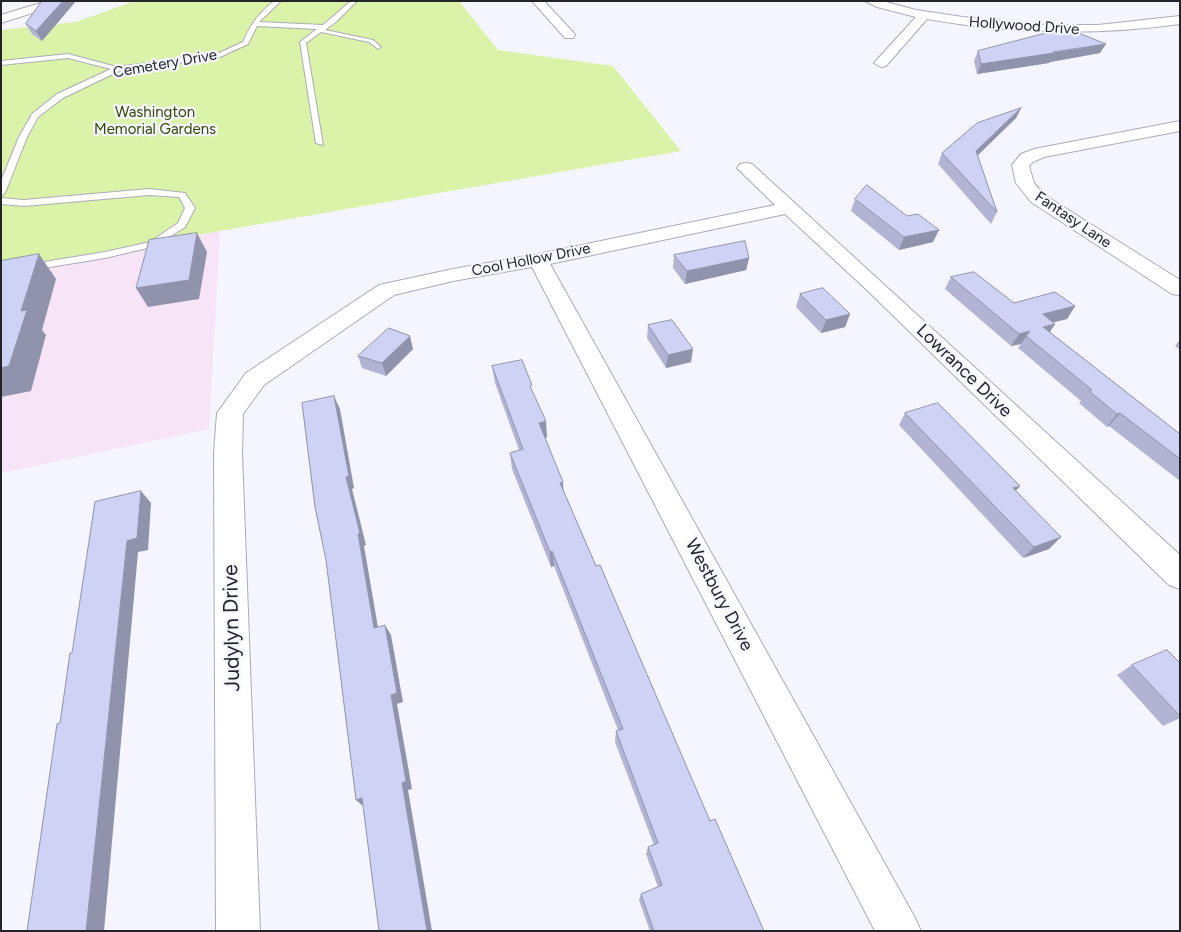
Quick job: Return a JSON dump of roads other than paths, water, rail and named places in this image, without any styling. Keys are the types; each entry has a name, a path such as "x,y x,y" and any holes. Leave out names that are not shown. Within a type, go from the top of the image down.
{"street":[{"path":"1,19 60,1"},
{"path":"537,1 569,35"},
{"name":"Hollywood Drive","path":"870,1 923,16 1009,28 1072,31 1105,30 1180,20"},
{"path":"881,63 923,16"},
{"name":"Fantasy Lane","path":"1180,126 1040,153 1027,158 1020,165 1020,176 1026,187 1037,198 1180,289"},
{"name":"Lowrance Drive","path":"746,168 893,302 1035,440 1180,575"},
{"name":"Cool Hollow Drive","path":"292,354 387,290 788,208"},
{"name":"Westbury Drive","path":"538,260 899,931"},
{"name":"Judylyn Drive","path":"238,931 228,453 230,413 255,379 292,354"}],"lane":[{"name":"Cemetery Drive","path":"1,193 23,137 35,116 60,96 117,69 220,55 246,43 254,24 262,14 278,1"},
{"path":"320,143 303,42 335,20 354,1"},
{"path":"254,24 321,28 371,41 378,47"},
{"path":"1,63 68,56 117,69"},
{"path":"1,200 24,203 149,192 182,195 190,208 182,224 153,244 105,255 1,272"}],"park label":[{"name":"Washington Memorial Gardens","path":"155,122"}]}
